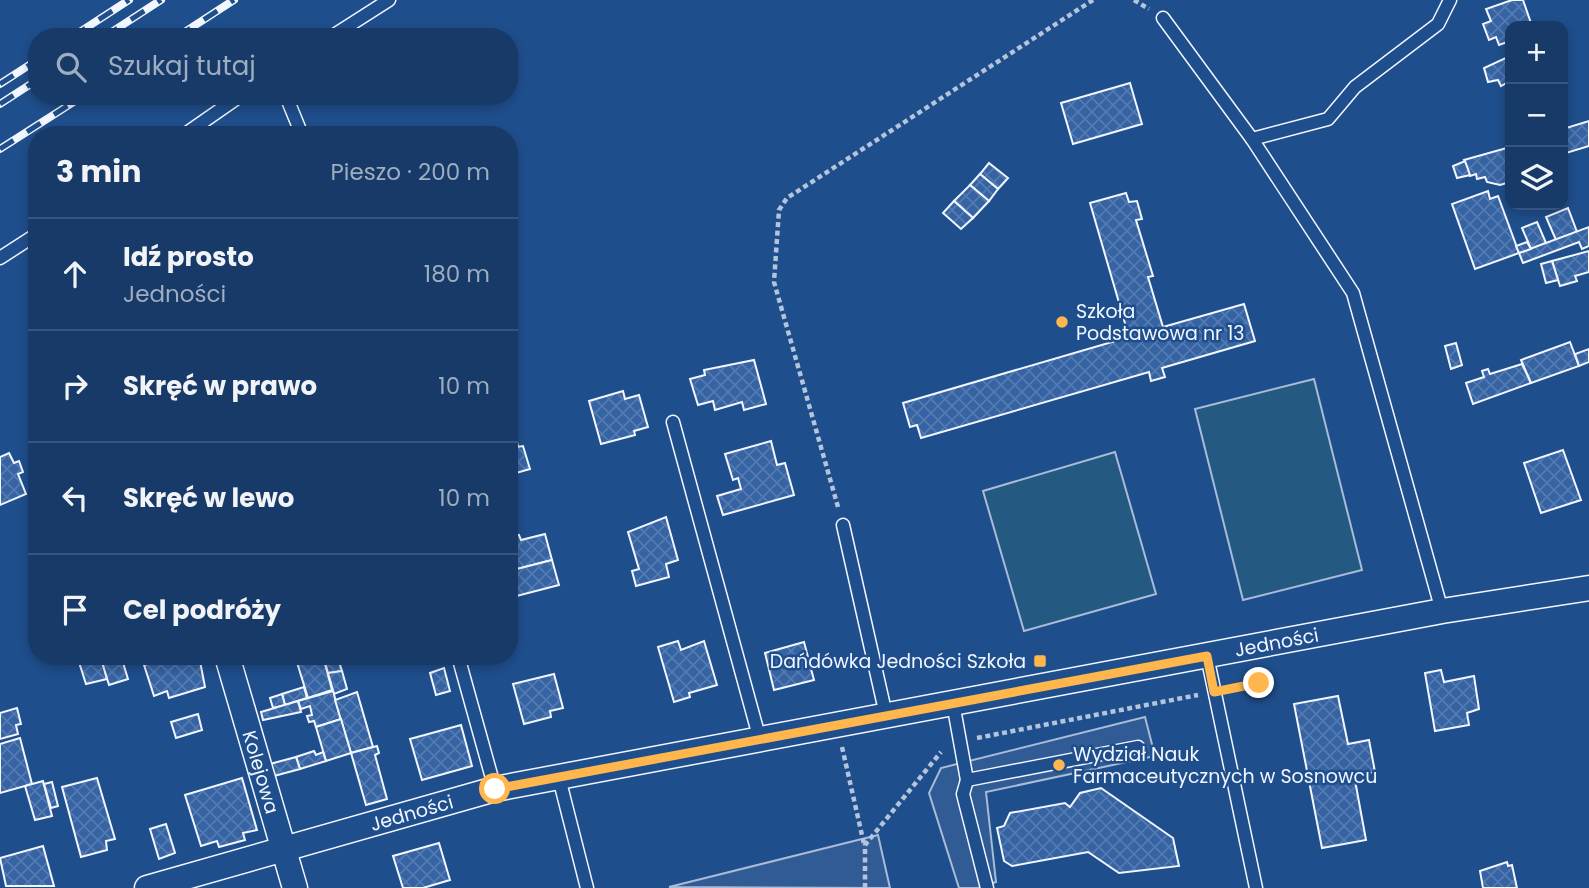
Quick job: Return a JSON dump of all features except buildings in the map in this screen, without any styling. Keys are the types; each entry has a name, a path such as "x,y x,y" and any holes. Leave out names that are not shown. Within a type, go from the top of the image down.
{"street":[{"name":"Jedności","path":"147,888 495,789 1442,611 1589,587"},
{"name":"Kolejowa","path":"231,665 295,888"}],"lane":[{"path":"345,28 389,0"},
{"path":"1252,139 1328,119 1355,87 1438,24 1450,0"},
{"path":"1163,18 1252,139 1353,293 1442,611"},
{"path":"197,126 227,105"},
{"path":"290,105 298,126"},
{"path":"0,258 28,240"},
{"path":"673,422 760,740"},
{"path":"843,525 886,715"},
{"path":"1207,656 1256,888"},
{"path":"461,665 495,789"},
{"path":"953,703 967,780 963,794 987,888"},
{"path":"967,780 1138,747"},
{"path":"559,778 587,888"}],"path":[{"path":"843,525 774,282 779,210 787,198 1093,0"},
{"path":"864,845 949,742 1259,683 1273,665"},
{"path":"834,744 841,741 864,845 865,888"}],"shaded area":[{"path":"1314,379 1362,570 1243,600 1195,409"},
{"path":"1115,452 1156,594 1024,631 983,491"},
{"path":"1145,717 1155,756 986,792 996,882 978,888 959,888 929,793 941,768"},
{"path":"878,835 890,888 669,887"}],"railway":[{"path":"86,28 129,0"},
{"path":"118,28 161,0"},
{"path":"191,28 234,0"},
{"path":"0,84 28,66"},
{"path":"0,104 28,86"},
{"path":"36,126 69,105"},
{"path":"0,149 28,131"}],"place":[{"name":"Szkoła Podstawowa nr 13","path":"1062,322"},
{"name":"Dańdówka Jedności Szkoła","path":"1040,661"},
{"name":"Wydział Nauk Farmaceutycznych w Sosnowcu","path":"1059,765"}],"route":[{"path":"495,789 1207,656 1214,692 1259,683"}]}
